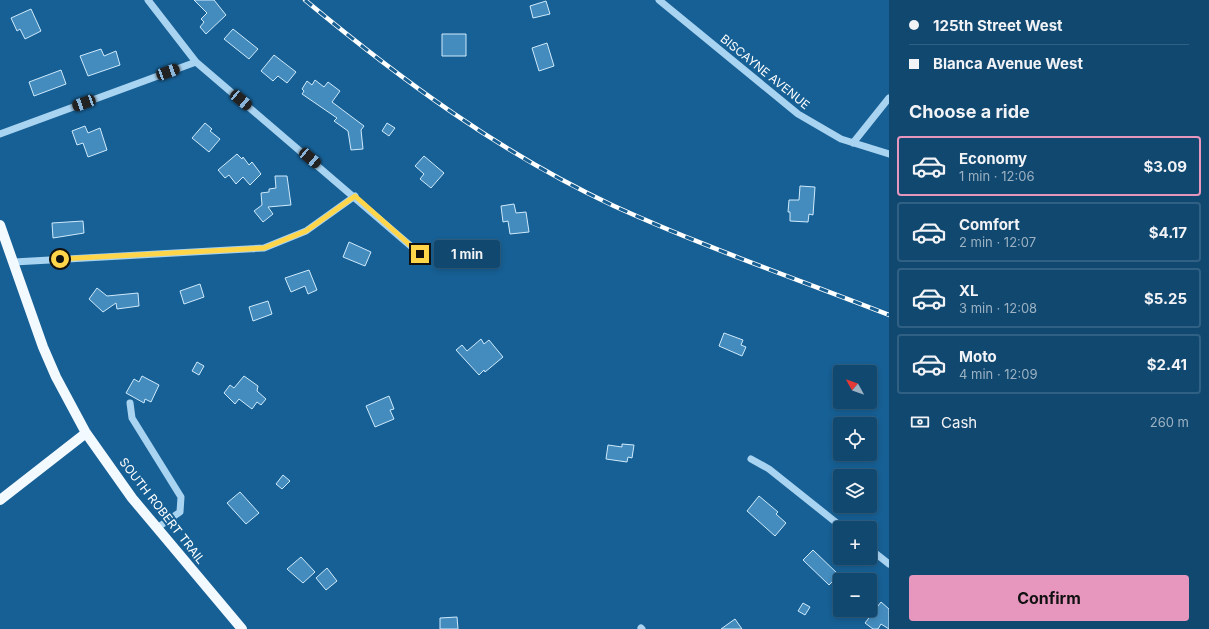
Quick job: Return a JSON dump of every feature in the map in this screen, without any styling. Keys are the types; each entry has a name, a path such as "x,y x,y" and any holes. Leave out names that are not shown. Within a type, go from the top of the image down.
{"main road":[{"name":"SOUTH ROBERT TRAIL","path":"0,225 48,359 86,433 132,498 242,629"},
{"path":"0,500 86,433"}],"street":[{"path":"148,0 196,62 355,196 420,254"},
{"name":"BISCAYNE AVENUE","path":"659,0 798,114 841,139 889,154"},
{"path":"0,134 196,62"},
{"path":"853,143 889,98"},
{"path":"14,262 264,248 306,231 355,196"},
{"path":"130,403 132,418 181,497 180,512 157,528"},
{"path":"751,459 769,469 835,521"},
{"path":"877,555 889,564"}],"building":[{"path":"194,0 214,0 226,15 206,34 200,27 204,22 201,19 207,13"},
{"path":"546,1 550,14 533,18 530,6"},
{"path":"31,9 41,31 25,39 20,29 17,31 11,18"},
{"path":"233,29 258,49 249,59 224,39"},
{"path":"442,34 466,34 466,56 442,56"},
{"path":"547,43 554,66 539,71 532,48"},
{"path":"101,49 104,56 116,51 120,65 88,76 80,56"},
{"path":"274,55 296,72 287,83 278,76 273,81 261,71"},
{"path":"61,70 66,84 34,96 29,82"},
{"path":"315,80 324,87 328,82 340,91 332,102 364,126 361,130 363,149 351,150 348,131 334,121 337,118 302,94 304,91 302,89 307,81 312,85"},
{"path":"205,123 212,129 210,131 220,139 209,152 192,138"},
{"path":"387,123 395,128 389,136 382,131"},
{"path":"85,126 88,133 100,128 107,150 88,157 83,143 77,145 72,131"},
{"path":"237,154 242,159 243,157 249,165 252,162 261,174 250,185 243,177 236,184 229,175 225,178 218,170"},
{"path":"424,156 444,173 431,188 420,179 424,174 415,166"},
{"path":"275,176 287,176 291,205 268,207 273,214 263,222 254,211 262,205 261,193 269,192 269,189 276,188"},
{"path":"800,186 815,187 813,215 809,214 808,222 790,221 790,212 788,212 789,200 799,200"},
{"path":"514,204 516,213 526,212 529,232 510,234 508,221 503,222 501,206"},
{"path":"83,221 84,233 53,238 52,223"},
{"path":"349,242 371,252 365,266 343,257"},
{"path":"309,270 317,290 308,294 305,286 291,292 285,278"},
{"path":"200,284 204,297 184,304 180,291"},
{"path":"97,288 107,296 138,293 139,306 117,309 116,303 103,312 89,299"},
{"path":"268,301 272,314 253,321 249,307"},
{"path":"724,333 743,340 741,345 746,347 742,356 719,346"},
{"path":"481,339 484,344 489,340 503,357 479,375 456,350 462,345 467,351"},
{"path":"197,362 204,366 199,375 192,371"},
{"path":"142,376 159,385 151,402 145,399 144,403 126,393 134,379 139,382"},
{"path":"244,376 258,386 257,391 266,399 261,405 257,402 252,409 239,399 235,404 224,393 230,385 234,388"},
{"path":"389,396 394,409 390,410 394,419 375,427 366,406"},
{"path":"622,444 634,445 632,458 628,457 627,462 606,459 608,445 622,447"},
{"path":"283,475 290,481 282,489 276,484"},
{"path":"240,492 259,513 246,524 227,503"},
{"path":"759,496 778,512 776,514 786,523 775,536 747,511"},
{"path":"813,550 837,573 833,573 833,581 829,585 803,560"},
{"path":"301,557 315,572 303,583 287,569"},
{"path":"327,568 337,581 326,590 316,578"},
{"path":"881,602 889,609 889,629 881,624 878,629 873,629 865,623 870,617 877,617 877,607"},
{"path":"803,603 810,607 805,615 798,611"},
{"path":"457,617 458,629 440,629 440,618"},
{"path":"735,619 742,629 721,629"}],"railway":[{"path":"305,0 378,58 453,113 492,139 572,185 614,206 682,235 889,315"}],"route":[{"path":"60,259 264,248 306,231 355,196 420,254"}]}
